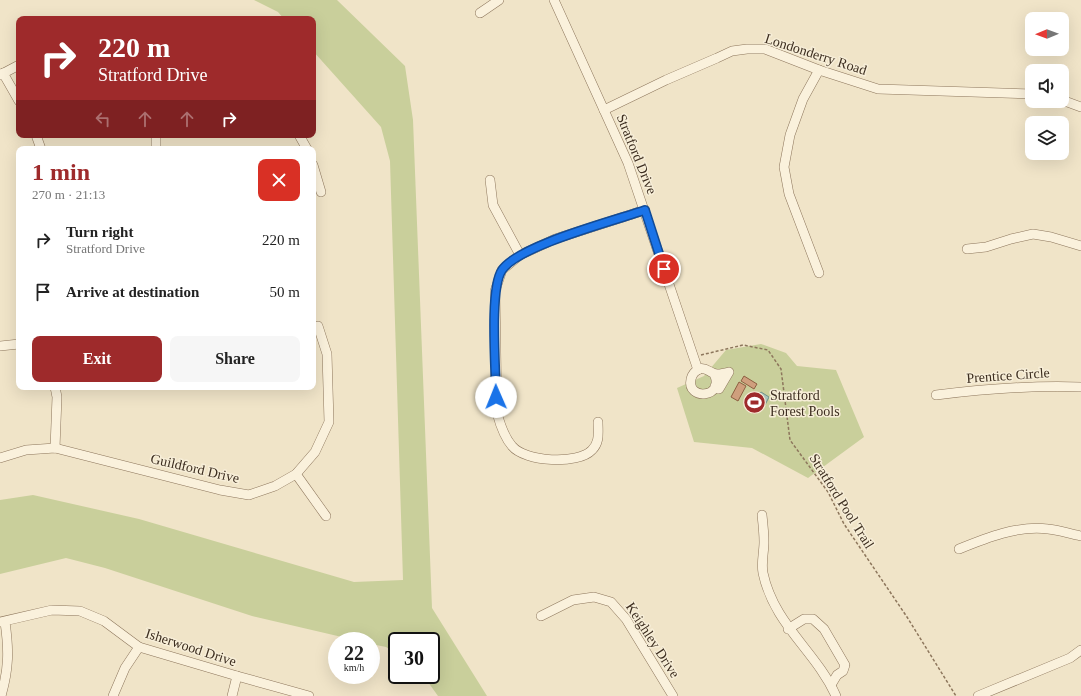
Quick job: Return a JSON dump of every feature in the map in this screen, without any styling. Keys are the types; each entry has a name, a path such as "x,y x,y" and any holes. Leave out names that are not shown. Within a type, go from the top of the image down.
{"street":[{"path":"480,13 499,0"},
{"name":"Stratford Drive","path":"554,0 628,163 698,370"},
{"name":"Londonderry Road","path":"604,110 666,80 732,51 747,49 765,49 819,70 878,88 1025,92"},
{"path":"16,66 1,74 16,96"},
{"path":"819,70 803,99 790,135 784,167 789,194 819,273"},
{"path":"1069,103 1081,107"},
{"path":"316,175 321,192"},
{"path":"490,180 493,205 520,255"},
{"path":"598,422 599,441 592,451 578,458 536,459 522,455 512,446 503,432 497,413 495,291 502,270 520,255 555,239 645,210"},
{"path":"967,249 986,247 1033,234 1051,237 1081,246"},
{"name":"Guildford Drive","path":"0,458 26,450 55,448 213,488 249,495 275,486 296,474 315,452 329,422 327,354 318,326"},
{"path":"0,346 16,344"},
{"path":"714,374 716,378 715,386 713,390 706,394 702,394 694,390 691,383 691,379 698,370 706,369 714,374 729,372 719,389 715,386"},
{"name":"Prentice Circle","path":"936,395 986,389 1081,386"},
{"path":"55,390 55,448"},
{"path":"296,474 326,516"},
{"path":"762,515 764,542 762,571 770,598 788,629 812,657 831,685 836,696"},
{"path":"959,549 983,539 1017,530 1047,528 1081,536"},
{"name":"Keighley Drive","path":"541,616 573,600 594,596 611,602 626,619 673,696"},
{"name":"Isherwood Drive","path":"2,622 52,610 80,611 104,621 140,647 309,696"},
{"path":"788,629 804,619 813,619 824,629 844,665 844,671 837,675 831,685"},
{"path":"1,696 8,669 8,648 2,622"},
{"path":"113,696 125,668 140,647"},
{"path":"978,696 1070,658 1081,650"},
{"path":"232,696 237,676"}],"path":[{"name":"Stratford Pool Trail","path":"694,357 743,345 768,350 781,369 790,440 828,492 844,524 907,617 956,696"}],"green space":[{"path":"254,0 337,0 405,66 413,120 432,608 487,696 438,696 429,684 440,684 440,632 388,632 388,648 380,646 380,632 328,632 328,634 252,616 105,568 66,558 0,574 0,500 33,495 139,519 354,582 403,580 390,161 381,127 316,54 316,16 281,16 278,12"},
{"path":"761,344 786,353 797,366 836,370 864,437 808,478 752,448 694,442 677,388 704,376 726,350"}],"water":[{"name":"Stratford Forest Pools","path":"761,392 769,397 765,405 754,411 745,406 747,395 753,399"}],"building":[{"path":"744,376 757,384 754,389 741,381"},
{"path":"739,382 746,386 738,401 731,397"}],"place":[{"name":"Stratford Forest Pools","path":"755,403"}],"route":[{"path":"496,397 495,291 502,270 520,255 555,239 645,210 664,269"}]}
